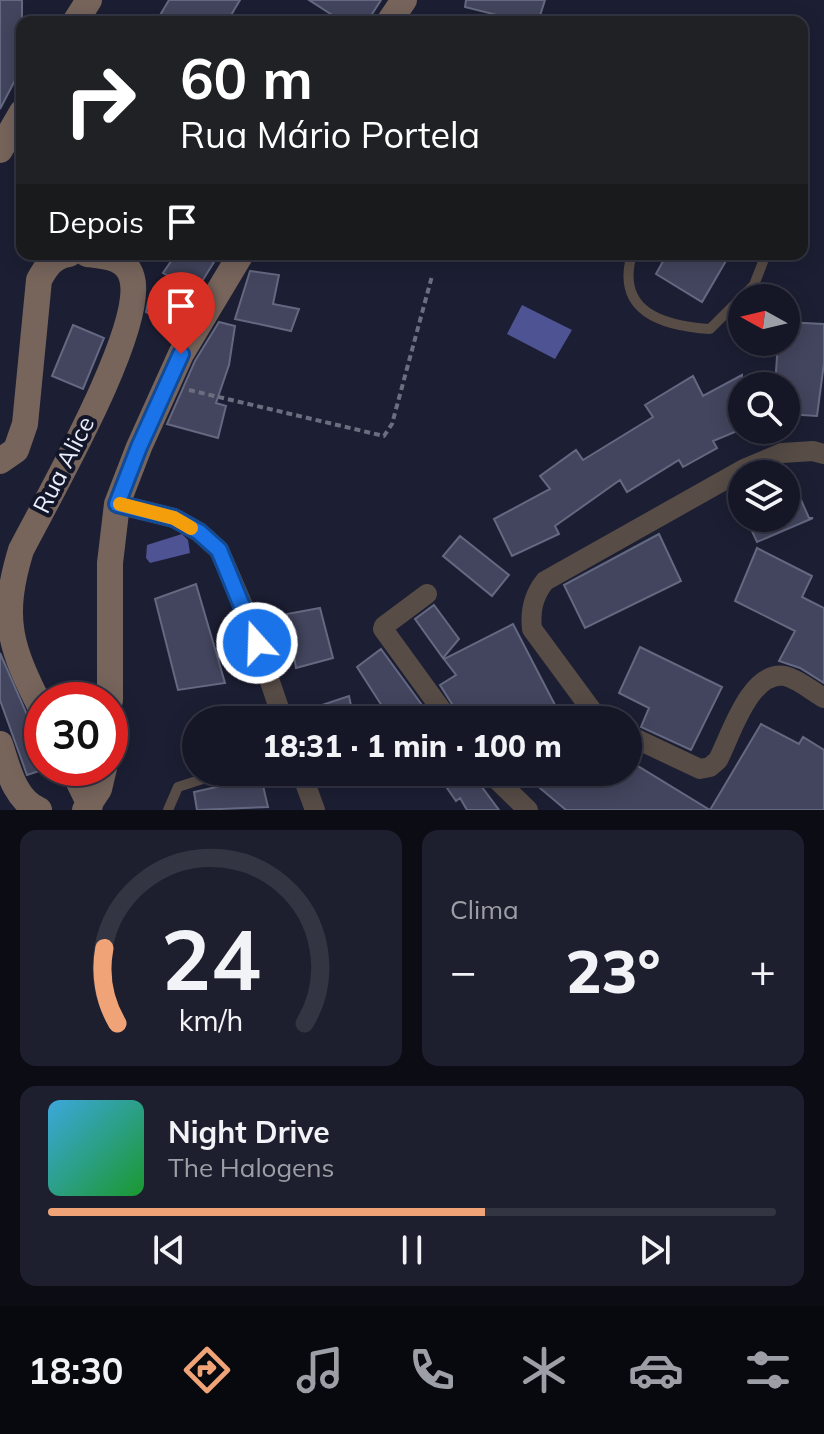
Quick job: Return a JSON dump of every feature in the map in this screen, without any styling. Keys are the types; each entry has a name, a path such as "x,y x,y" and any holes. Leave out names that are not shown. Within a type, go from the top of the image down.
{"street":[{"path":"0,150 16,122"},
{"name":"Rua Alice","path":"0,461 16,450 25,424 39,280 46,265 53,260"},
{"name":"Rua Alice","path":"30,682 11,638 5,615 11,577 21,550 121,353 133,302 132,278 123,262 118,260"},
{"path":"110,682 110,563 117,504 181,354 237,260"},
{"path":"589,706 532,629 530,612 545,581 744,469 782,453 813,451 824,454"},
{"path":"117,504 174,518 199,532 219,550 248,617 278,706"},
{"path":"427,594 383,629 439,706"},
{"path":"642,742 700,769 710,767 718,760 752,691 761,681 773,675 788,677 824,698"},
{"path":"0,744 16,787 30,806 39,810"},
{"path":"79,786 88,808"},
{"path":"88,808 100,786"},
{"path":"306,786 315,810"},
{"path":"503,786 528,810"}],"lane":[{"path":"631,260 627,275 631,295 658,320 675,327 710,329 754,285 764,260"},
{"path":"168,810 171,799 182,786"}],"path":[{"path":"167,385 384,436 392,424 432,276"}],"water":[{"path":"522,305 572,330 555,359 507,334"},
{"path":"182,534 188,540 190,553 150,563 146,558 147,545"}],"building":[{"path":"0,0 22,0 22,16 16,16 16,78 0,109"},
{"path":"169,0 240,0 231,16 160,16"},
{"path":"309,0 381,0 371,16 334,16"},
{"path":"466,0 545,0 540,16 501,16 465,7"},
{"path":"172,260 215,260 183,312 187,313 177,330 146,312 148,302 162,306 175,280 163,273"},
{"path":"664,260 726,260 702,302 656,274"},
{"path":"250,271 279,275 273,304 299,309 291,331 235,319"},
{"path":"219,322 235,326 229,365 216,403 226,406 218,438 167,424 195,361"},
{"path":"800,323 824,324 824,363 817,416 800,415 800,372 776,372 777,356 800,356"},
{"path":"73,325 104,338 83,389 52,376"},
{"path":"693,376 703,396 728,383 728,435 713,441 717,448 683,467 679,460 627,492 620,480 555,526 559,534 512,556 494,519 550,489 540,476 576,450 583,460 653,417 645,405"},
{"path":"800,498 809,518 813,518 800,524"},
{"path":"752,532 780,532 757,542"},
{"path":"659,534 681,581 585,628 564,585"},
{"path":"460,536 509,575 492,596 443,556"},
{"path":"757,548 812,576 802,597 824,608 824,683 800,668 779,661 795,631 735,601"},
{"path":"196,584 225,683 178,690 155,599"},
{"path":"434,605 459,639 443,658 415,619"},
{"path":"320,608 333,658 296,668 287,614"},
{"path":"513,624 555,705 453,706 440,685 456,675 444,659"},
{"path":"640,647 722,687 691,750 642,727 649,708 619,693"},
{"path":"381,649 423,706 382,706 357,667"},
{"path":"0,653 24,708 24,767 0,700"},
{"path":"349,696 351,706 319,706"},
{"path":"761,724 799,744 803,737 824,750 824,810 710,810"},
{"path":"642,769 710,810 566,810 538,786 642,786"},
{"path":"221,786 263,786 268,807 197,810 194,792"},
{"path":"446,786 481,786 499,810 467,810 460,798 456,801"}],"slow traffic":[{"path":"120,504 174,518 191,528"}],"route":[{"path":"181,354 117,504 174,518 199,532 219,550 257,643"}]}
